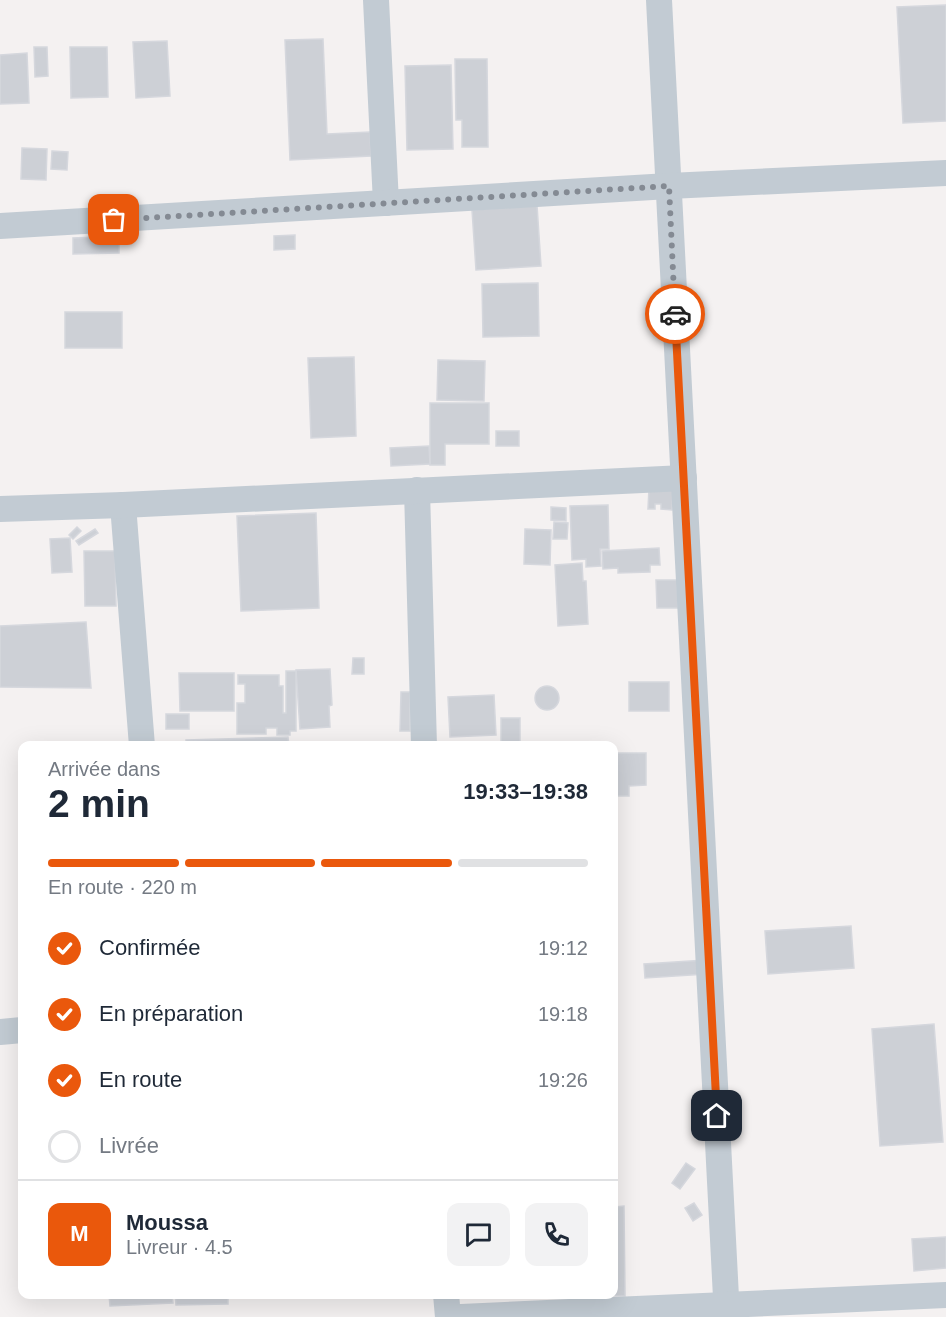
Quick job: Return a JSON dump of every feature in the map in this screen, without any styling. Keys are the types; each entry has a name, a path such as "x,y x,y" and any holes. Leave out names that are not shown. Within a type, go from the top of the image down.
{"street":[{"path":"376,0 386,203"},
{"path":"659,0 727,1311"},
{"path":"0,226 669,186 946,173"},
{"path":"0,509 684,478"},
{"path":"417,490 424,741"},
{"path":"123,505 142,741"},
{"path":"0,1032 18,1030"},
{"path":"461,1317 727,1311 946,1295"},
{"path":"446,1299 448,1317"}],"building":[{"path":"946,5 946,121 903,123 897,7"},
{"path":"323,39 327,134 370,132 371,156 290,160 285,40"},
{"path":"167,41 170,96 136,98 133,42"},
{"path":"34,47 47,47 48,76 35,77"},
{"path":"70,47 107,47 108,97 71,98"},
{"path":"27,53 29,103 0,104 0,55"},
{"path":"455,59 487,59 488,147 462,147 462,120 456,120"},
{"path":"451,65 453,149 407,150 405,66"},
{"path":"22,148 47,149 46,180 21,179"},
{"path":"52,151 68,152 67,170 51,169"},
{"path":"537,205 541,266 476,270 472,210"},
{"path":"295,235 295,249 274,250 274,236"},
{"path":"119,236 119,253 73,254 73,238"},
{"path":"538,283 539,336 483,337 482,284"},
{"path":"65,312 122,312 122,348 65,348"},
{"path":"354,357 356,436 311,438 308,358"},
{"path":"438,360 485,361 484,401 437,400"},
{"path":"430,403 489,403 489,444 445,444 445,465 430,465"},
{"path":"496,431 519,431 519,446 496,446"},
{"path":"429,446 430,464 391,466 390,448"},
{"path":"649,488 673,488 672,510 661,509 661,504 655,504 655,509 648,509"},
{"path":"608,505 609,549 600,549 601,566 586,567 586,559 572,560 570,506"},
{"path":"551,507 566,508 566,521 551,520"},
{"path":"316,513 319,608 241,611 237,516"},
{"path":"554,522 568,523 567,539 553,539"},
{"path":"77,527 81,531 73,539 69,535"},
{"path":"95,529 98,533 79,545 76,541"},
{"path":"525,529 551,530 550,565 524,564"},
{"path":"70,538 72,572 52,573 50,539"},
{"path":"659,548 660,565 650,565 650,572 618,573 618,568 603,569 602,551"},
{"path":"84,551 115,551 116,606 85,606"},
{"path":"582,563 583,581 586,581 588,624 558,626 555,565"},
{"path":"656,580 677,580 678,608 657,608"},
{"path":"86,622 91,688 0,687 0,626"},
{"path":"353,658 364,658 364,674 352,674"},
{"path":"330,669 332,705 329,706 330,727 300,729 296,670"},
{"path":"286,671 296,671 296,731 290,731 290,735 277,735 277,728 266,728 266,734 237,734 237,703 245,703 245,684 238,684 238,675 279,675 279,686 283,686 283,713 286,713"},
{"path":"179,673 234,673 234,711 180,711"},
{"path":"629,682 669,682 669,711 629,711"},
{"path":"547,686 552,687 558,693 558,703 552,709 547,710 542,709 536,703 535,698 536,693 542,687"},
{"path":"401,692 410,692 410,731 400,731"},
{"path":"494,695 496,735 450,737 448,697"},
{"path":"166,714 189,714 189,729 166,729"},
{"path":"501,718 520,718 520,741 501,741"},
{"path":"288,737 288,741 186,741"},
{"path":"618,753 646,753 646,785 629,786 629,796 618,796"},
{"path":"851,926 854,968 768,974 765,931"},
{"path":"705,960 706,974 645,978 644,964"},
{"path":"934,1024 943,1142 880,1146 872,1029"},
{"path":"686,1163 695,1169 680,1189 672,1183"},
{"path":"694,1203 702,1215 693,1221 685,1208"},
{"path":"624,1206 625,1296 618,1296 618,1207"},
{"path":"946,1237 946,1268 914,1271 912,1239"},
{"path":"109,1299 173,1299 173,1303 110,1306"},
{"path":"175,1299 228,1299 228,1304 176,1305"}],"way so far":[{"path":"114,220 669,186 675,314"}],"route":[{"path":"675,314 717,1116"}]}
